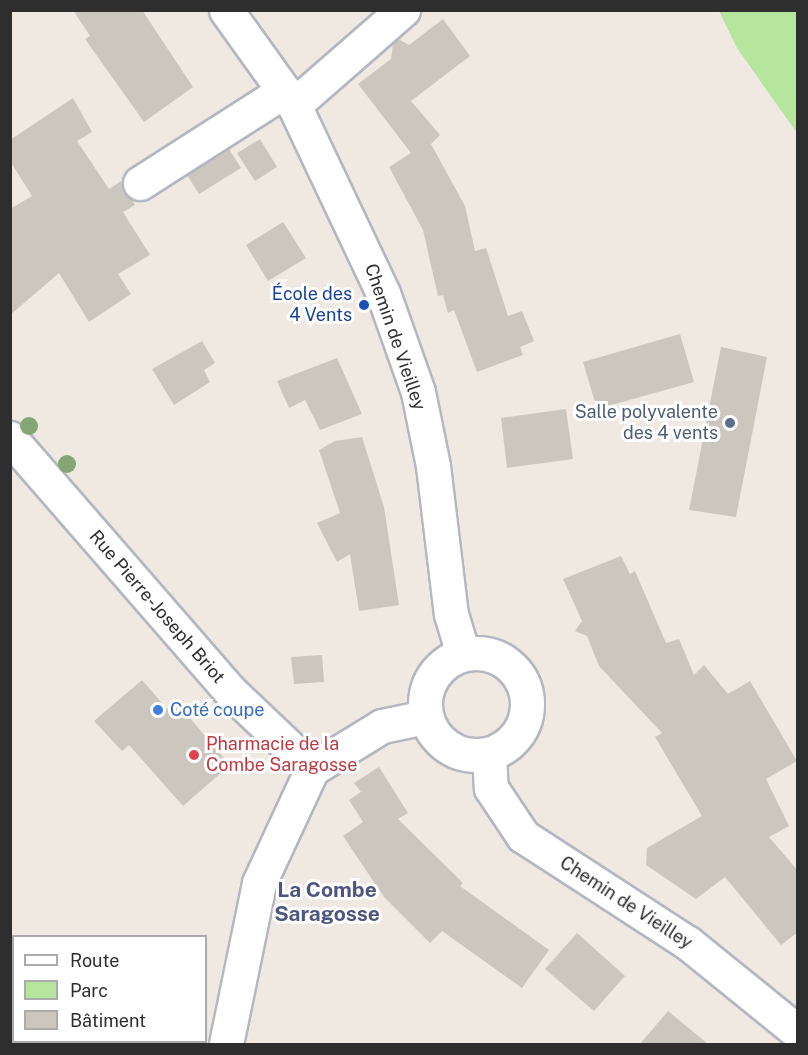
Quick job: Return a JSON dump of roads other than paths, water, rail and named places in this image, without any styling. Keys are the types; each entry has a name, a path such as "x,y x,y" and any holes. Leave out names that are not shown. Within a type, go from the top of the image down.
{"street":[{"name":"Chemin de Vieilley","path":"225,10 289,98 360,241 418,392 433,466 451,614 463,654"},
{"path":"140,183 289,98 403,10"},
{"name":"Rue Pierre-Joseph Briot","path":"10,438 231,692 312,769"},
{"path":"479,652 509,663 526,690 525,722 504,747 489,754 473,755 450,748 432,731 426,717 425,700 432,678 448,660 463,654 479,652"},
{"path":"226,1044 259,883 312,769 381,726 426,717"},
{"name":"Chemin de Vieilley","path":"489,754 491,788 523,836 688,943 798,1032"}],"place":[{"name":"École des 4 Vents","path":"364,305"},
{"name":"Salle polyvalente des 4 vents","path":"730,423"},
{"name":"Coté coupe","path":"158,710"},
{"name":"Pharmacie de la Combe Saragosse","path":"194,755"}],"district":[{"name":"La Combe Saragosse","path":"327,902"}]}
